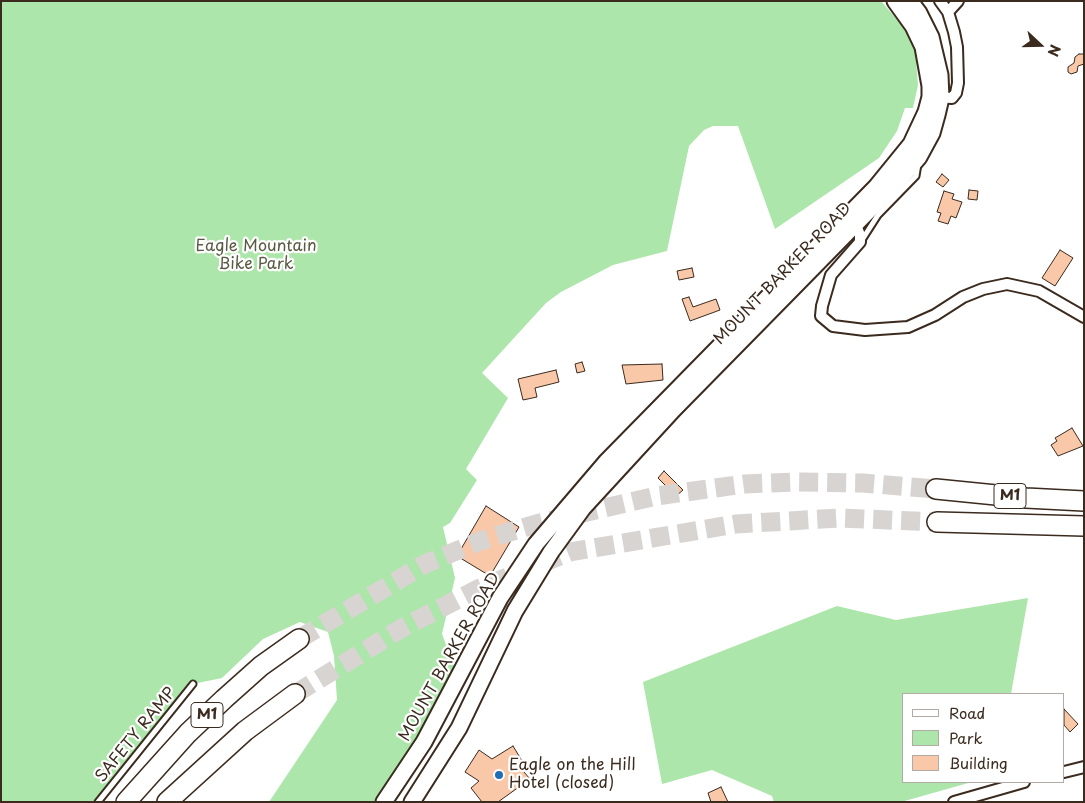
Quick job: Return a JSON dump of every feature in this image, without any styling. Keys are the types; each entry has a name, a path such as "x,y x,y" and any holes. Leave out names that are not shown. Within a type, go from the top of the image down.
{"highway":[{"name":"M1","path":"936,489 1026,498 1084,501"},
{"name":"M1","path":"937,522 1084,526"},
{"name":"M1","path":"126,802 188,734 224,699 261,666 299,639"},
{"name":"M1","path":"167,802 245,731 295,694"}],"main road":[{"name":"MOUNT BARKER ROAD","path":"412,802 459,728 515,611 560,539 610,476 853,218 911,144 935,97 923,47 913,26 895,1"},
{"name":"MOUNT BARKER ROAD","path":"384,802 440,713 500,598 525,559 547,530 606,462 853,218 919,156 932,133 936,53 925,24 910,1"},
{"path":"547,530 560,539"},
{"path":"402,776 420,789"}],"street":[{"path":"935,97 952,98 956,93 958,83 957,47 948,12 940,1"},
{"path":"948,12 958,1"},
{"path":"853,218 860,242 831,275 822,306 821,316 838,328 865,330 908,326 935,315 973,292 1007,284 1039,291 1084,317"},
{"path":"1065,772 1084,767"},
{"path":"954,802 1020,783"}],"lane":[{"path":"860,242 866,235 870,224 916,176 919,156"},
{"name":"SAFETY RAMP","path":"98,802 193,684"}],"green space":[{"name":"Eagle Mountain Bike Park","path":"1,1 881,1 906,30 915,49 918,85 913,108 905,108 897,131 879,158 775,229 738,126 713,126 704,130 689,146 667,251 613,265 561,292 546,303 482,373 508,398 466,469 477,480 450,523 443,527 455,578 442,634 454,666 441,713 384,802 269,802 337,700 334,656 328,632 300,622 263,639 222,678 193,684 98,802 1,802"},
{"path":"1028,598 1011,693 902,693 902,783 968,783 901,802 774,802 772,796 712,770 662,784 643,682 837,606 896,620"}],"building":[{"path":"1079,54 1084,54 1084,64 1078,66 1077,72 1071,74 1068,72 1068,67 1074,63 1075,57"},
{"path":"942,174 949,180 943,187 936,182"},
{"path":"969,190 978,191 977,200 968,199"},
{"path":"944,191 954,194 952,199 962,202 956,218 951,216 948,224 938,221 941,213 937,212"},
{"path":"1060,250 1073,258 1055,286 1042,278"},
{"path":"692,268 694,277 679,280 677,271"},
{"path":"689,297 693,307 716,299 720,310 690,321 682,299"},
{"path":"582,362 585,371 577,373 575,364"},
{"path":"662,364 663,380 626,384 622,365"},
{"path":"556,370 559,382 535,388 537,397 523,400 518,379"},
{"path":"1072,428 1083,446 1058,456 1051,445 1057,441 1055,438"},
{"path":"664,471 683,490 676,496 658,478"},
{"path":"486,506 519,527 490,576 457,556"},
{"path":"1065,710 1078,724 1070,732 1065,726"},
{"name":"Eagle on the Hill Hotel (closed)","path":"513,746 527,769 524,772 530,779 498,802 482,802 471,788 479,781 465,772 479,750 492,759"},
{"path":"721,787 728,802 711,802 708,793"}],"tunnel":[{"path":"299,639 425,564 480,541 536,524 656,496 745,484 796,482 863,483 936,489"},
{"path":"295,694 402,628 480,588 570,552 736,524 840,518 937,522"}],"place":[{"name":"Eagle on the Hill Hotel (closed)","path":"499,775"}]}
